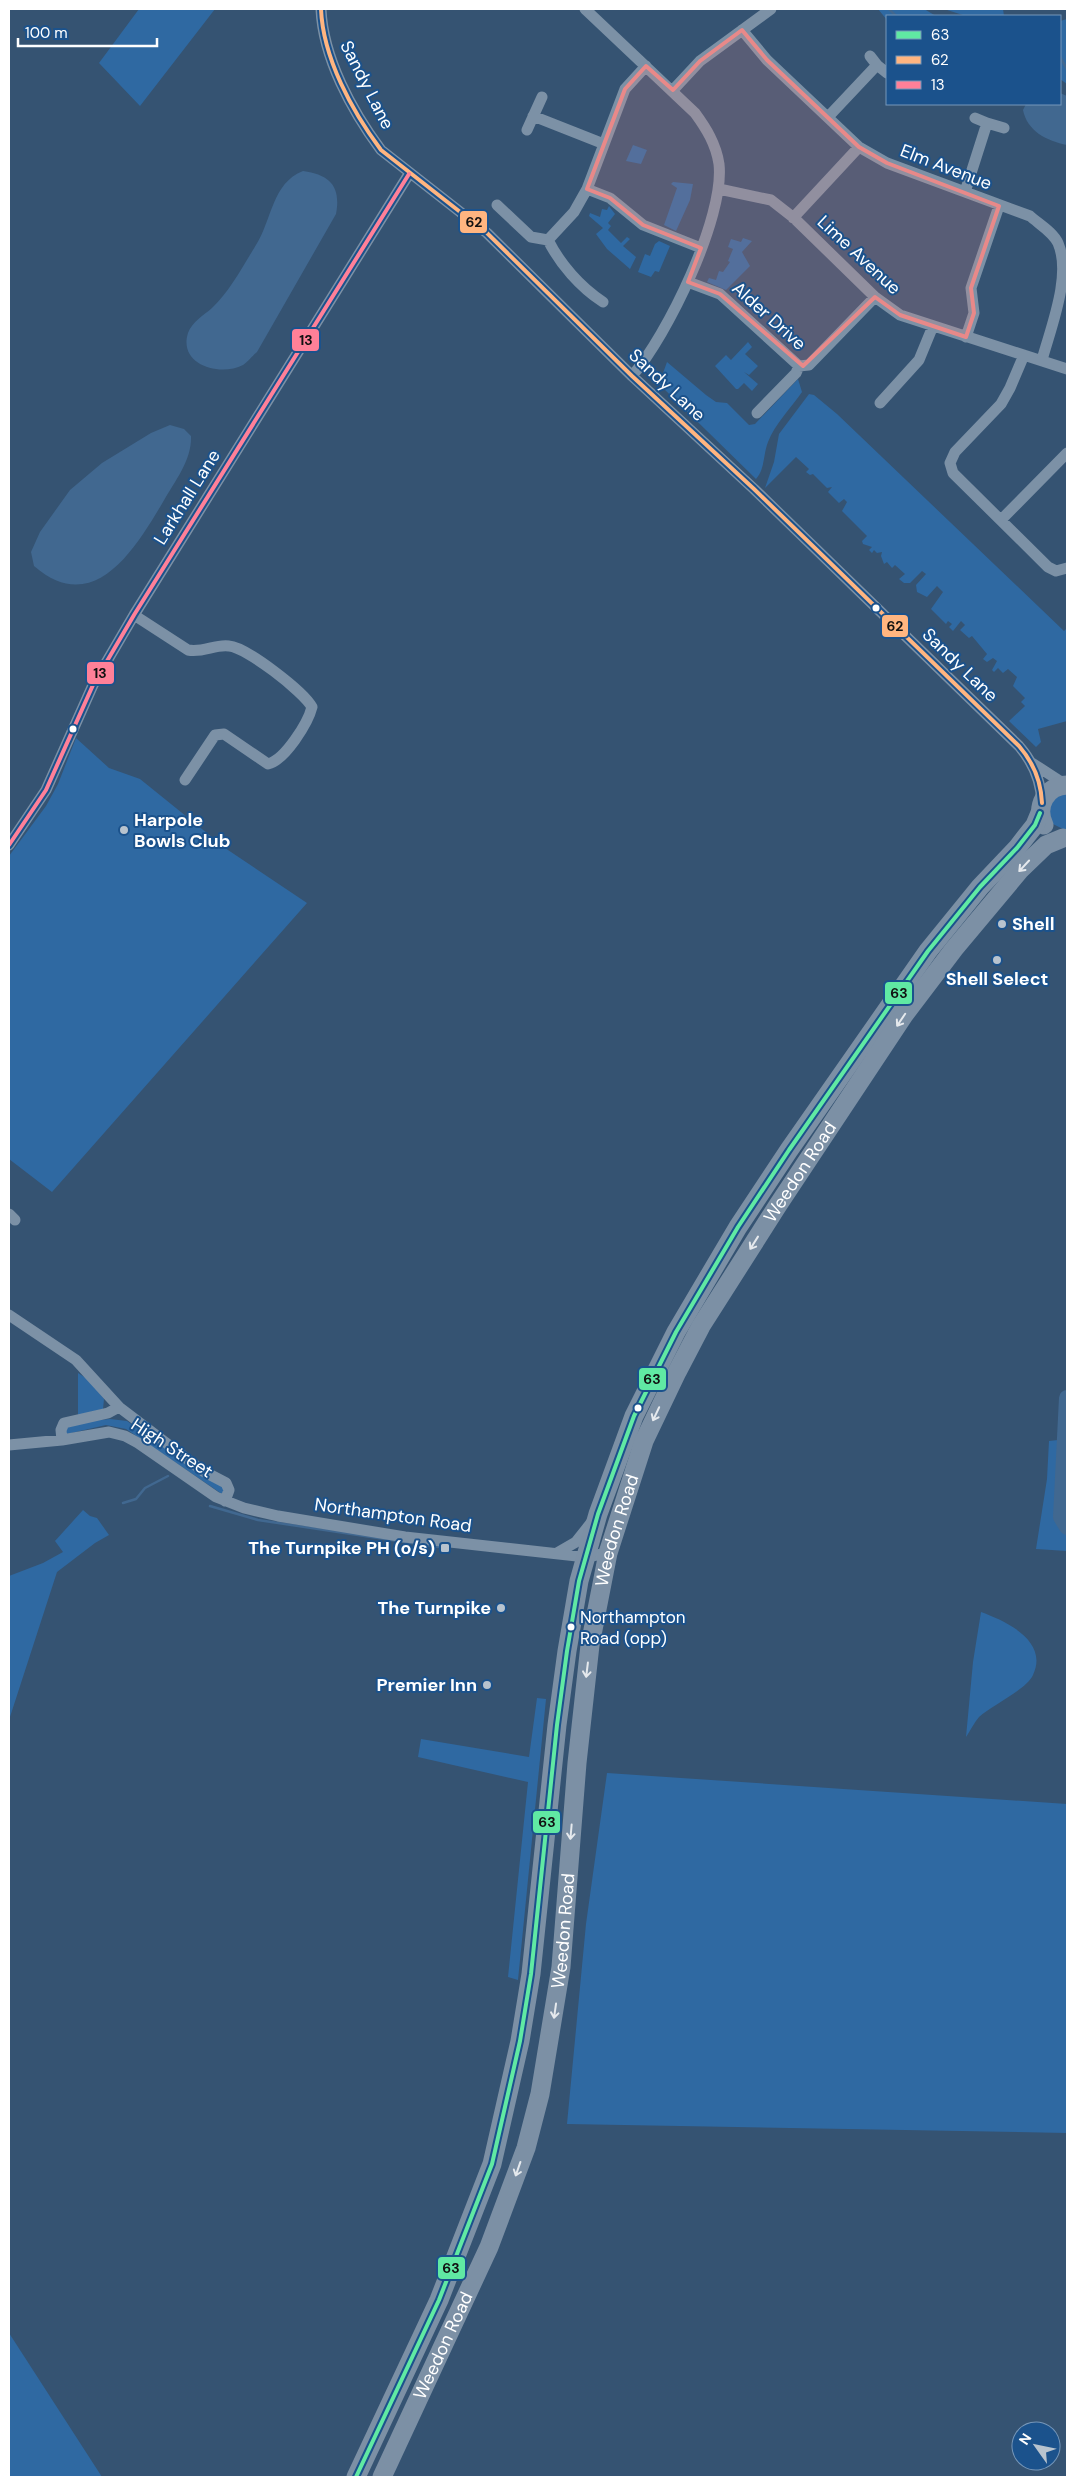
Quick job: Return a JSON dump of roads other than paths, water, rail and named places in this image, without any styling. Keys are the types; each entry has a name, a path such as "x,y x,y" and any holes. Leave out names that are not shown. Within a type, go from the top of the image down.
{"highway":[{"name":"Weedon Road","path":"356,2477 439,2300 492,2164 520,2041 531,1974 567,1650 580,1582 598,1514 634,1416 676,1332 738,1227 849,1062 928,951 1035,825 1041,808 1053,789 1067,785"},
{"path":"1041,808 1047,830 1065,838"},
{"name":"Weedon Road","path":"382,2477 489,2247 523,2156 540,2094 561,1967 577,1763 590,1645 608,1553 634,1468 671,1384 701,1326 778,1205 904,1015 954,949 1036,854 1046,845 1065,838"}],"street":[{"name":"Sandy Lane","path":"321,9 326,44 354,108 381,150 409,174 487,233 632,376 754,489 928,657 1019,746 1032,763"},
{"path":"585,9 673,90 706,127 713,142 719,164 719,189 701,248 688,282 655,346 632,376"},
{"path":"673,90 700,61 771,9"},
{"name":"Elm Avenue","path":"742,30 767,60 859,147 887,163 1030,216 1047,230 1057,242 1063,269 1042,360"},
{"path":"828,117 873,60 886,72"},
{"path":"548,240 574,212 587,189 625,89 646,66"},
{"path":"527,130 542,97"},
{"path":"533,116 604,144"},
{"path":"975,118 1004,128"},
{"path":"965,192 988,123"},
{"path":"793,218 859,147"},
{"name":"Larkhall Lane","path":"9,845 46,790 93,685 134,615 409,174"},
{"path":"587,189 610,198 643,225 701,248"},
{"name":"Lime Avenue","path":"719,189 771,200 793,218 875,297 900,315 1067,369"},
{"path":"497,205 531,236 548,240"},
{"path":"966,337 974,313 972,288 999,206"},
{"path":"548,240 555,255 570,272 603,302"},
{"name":"Alder Drive","path":"688,282 720,294 799,366 809,365 875,297"},
{"path":"880,403 919,360 933,326"},
{"path":"1024,355 1010,388 1000,404 955,452 950,463 953,473 1048,567 1056,571 1067,568"},
{"name":"Alder Drive","path":"757,413 796,373 799,366"},
{"path":"1001,520 1067,453"},
{"path":"134,615 188,650 198,652 227,645 239,647 300,691 312,707 310,716 283,756 274,763 268,764 224,734 215,735 185,780"},
{"path":"1032,763 1067,785"},
{"path":"1032,763 1041,794 1041,808"},
{"path":"9,1315 76,1360 119,1407 203,1471 226,1483 229,1490 225,1501"},
{"path":"62,1440 61,1430 64,1424 108,1413 119,1407"},
{"name":"High Street","path":"9,1446 109,1432 125,1436 204,1490 225,1501"},
{"name":"Northampton Road","path":"225,1501 278,1516 356,1530 586,1557 608,1553"},
{"path":"580,1582 574,1566 561,1554 581,1537 598,1514"}],"waterway":[{"path":"889,9 895,15"},
{"path":"1061,59 1067,69"},
{"path":"1067,1398 1061,1517 1067,1527"},
{"path":"123,1503 136,1499 145,1488 168,1476"},
{"path":"210,1506 258,1520 438,1547"}],"place":[{"name":"Harpole Bowls Club","path":"124,830"},
{"name":"Shell","path":"1002,924"},
{"name":"Shell Select","path":"997,960"},
{"name":"The Turnpike PH (o/s)","path":"445,1548"},
{"name":"The Turnpike","path":"501,1608"},
{"name":"Northampton Road (opp)","path":"571,1627"},
{"name":"Premier Inn","path":"487,1685"}]}
